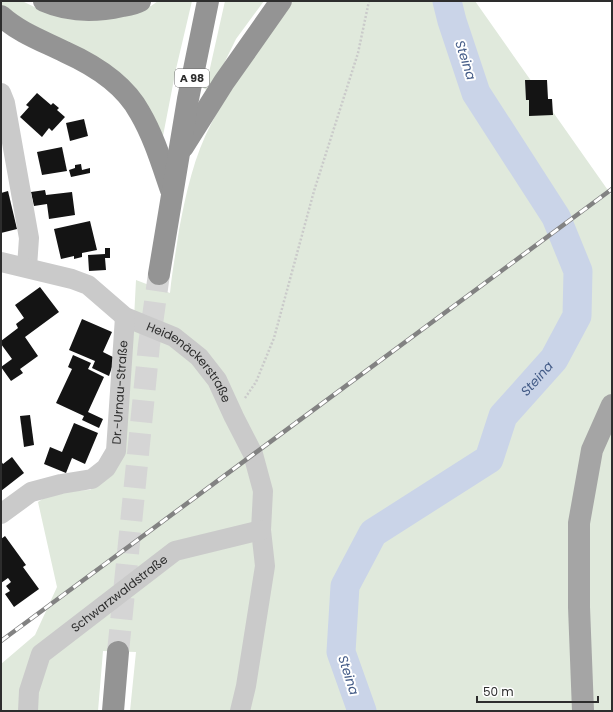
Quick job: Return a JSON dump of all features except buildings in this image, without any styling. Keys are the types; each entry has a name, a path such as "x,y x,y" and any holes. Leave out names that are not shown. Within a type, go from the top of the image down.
{"highway":[{"path":"44,1 54,6 81,10 107,9 140,1"},
{"name":"A 98","path":"159,274 178,155 208,1"},
{"path":"178,155 224,82 281,1"},
{"path":"1,16 26,34 86,63 120,87 140,112 156,146 172,192"},
{"path":"113,711 118,652"}],"main road":[{"path":"583,711 579,607 579,523 592,450 612,405"}],"street":[{"path":"1,92 5,103 29,238 26,267"},
{"name":"Heidenäckerstraße","path":"1,262 72,279 88,285 125,317 174,337 199,356 217,380 253,454 263,491 261,530 265,566 246,686 240,711"},
{"name":"Dr.-Urnau-Straße","path":"1,514 31,492 61,484 92,479 106,468 116,451 125,317"},
{"name":"Schwarzwaldstraße","path":"28,711 29,691 41,654 175,551 261,530"}],"path":[{"path":"234,417 256,382 274,338 314,191 358,53 369,1"}],"shaded area":[{"path":"1,1 22,1 47,13 125,14 151,6 158,1 192,1 176,69 162,141 53,37 1,6"},
{"path":"225,1 264,1 236,39 210,92 203,88 208,77"},
{"path":"293,1 475,1 612,196 612,711 130,711 136,652 103,651 98,711 1,711 1,664 35,635 57,587 38,502 44,498 64,491 90,490 101,483 133,338 136,280 170,293 179,230 191,175 200,148 212,122 230,91"}],"waterway":[{"name":"Steina","path":"362,711 341,652 345,586 373,533 489,459 503,416 554,359 577,316 578,271 556,217 476,93 452,21 447,1"}],"tunnel":[{"path":"118,652 149,345 159,274"}],"railway":[{"path":"1,641 612,189"}]}
